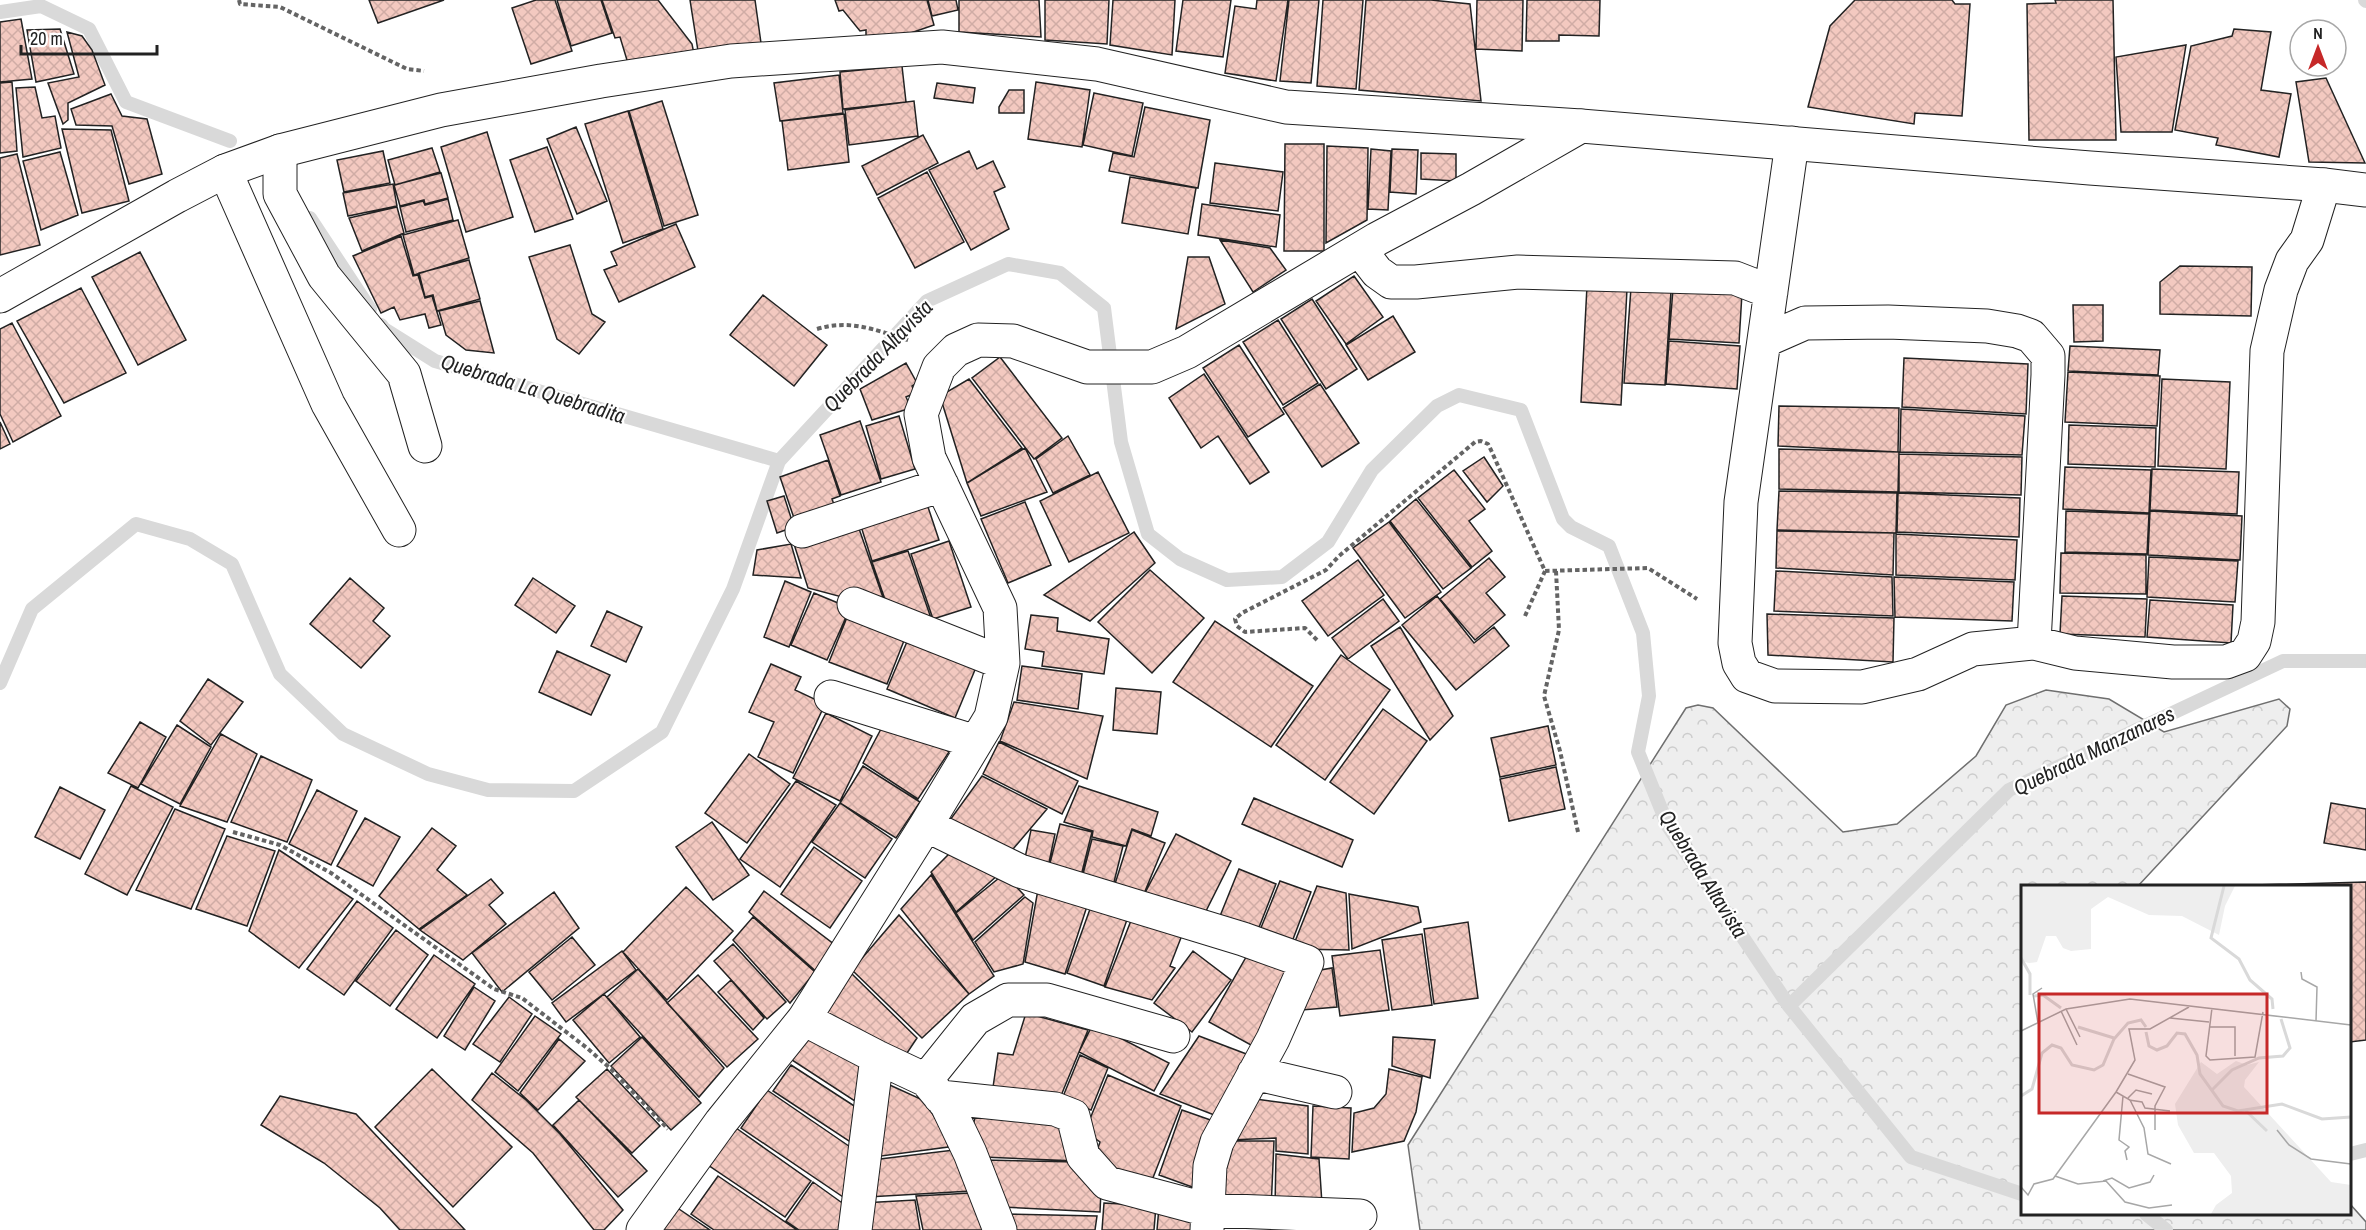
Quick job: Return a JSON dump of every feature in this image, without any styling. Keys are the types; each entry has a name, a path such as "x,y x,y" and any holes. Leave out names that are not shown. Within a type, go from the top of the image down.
{"street":[{"path":"0,296 225,171 280,151 441,110 601,81 731,61 942,48 1097,64 1286,107 1581,126 2366,190"},
{"path":"643,1230 721,1122 804,1018 991,717 1003,663 1000,608 929,458 921,414 939,367 956,350 978,340 1013,341 1087,367 1152,367 1187,352 1360,250 1581,126"},
{"path":"1792,143 1741,502 1735,643 1739,663 1747,676 1775,686 1862,687 1918,674 1973,649 2034,643 2085,654 2173,662 2226,662 2245,655 2254,641 2258,622 2267,351 2281,290 2292,261 2307,240 2324,185"},
{"path":"280,151 280,194 324,276 404,374 425,446"},
{"path":"225,171 328,404 399,530"},
{"path":"1360,250 1377,272 1391,282 1416,282 1518,272 1735,278 1771,292"},
{"path":"1764,341 1805,323 1888,322 1987,326 2007,329 2031,336 2040,345 2048,356 2048,375 2034,643"},
{"path":"802,531 942,485"},
{"path":"854,604 1003,663"},
{"path":"831,697 976,742"},
{"path":"926,825 1020,872 1232,936 1307,962 1273,1039 1216,1142 1210,1166 1208,1220"},
{"path":"933,1089 975,1019 1008,1000 1047,1000 1173,1036"},
{"path":"804,1018 933,1089 947,1105 970,1154 1000,1230"},
{"path":"855,1230 877,1057"},
{"path":"1254,1073 1335,1092"},
{"path":"933,1089 1055,1109 1073,1116 1083,1156 1107,1183 1208,1220 1360,1216"}],"path":[{"path":"239,0 240,3 280,7 407,69 429,71"},
{"path":"817,329 832,325 858,325 914,341"},
{"path":"1317,640 1305,628 1245,632 1237,626 1235,619 1242,613 1326,570 1339,556 1475,442 1480,441 1488,444 1545,571 1525,616"},
{"path":"1545,571 1648,567 1736,624"},
{"path":"1556,571 1559,630 1544,696 1560,751 1578,832"},
{"path":"233,832 280,845 330,873 494,989 522,998 611,1069 696,1159"}],"green space":[{"path":"2046,690 2109,699 2164,732 2279,699 2290,709 2287,726 2139,885 2021,885 2021,1215 2351,1215 2351,1205 2366,1222 2366,1230 1420,1230 1408,1145 1686,708 1698,705 1713,708 1843,832 1897,824 1976,756 2006,705"}],"building":[{"path":"369,0 444,0 378,23"},
{"path":"536,0 555,0 572,51 531,64 512,8"},
{"path":"557,0 601,0 612,33 571,46"},
{"path":"602,0 658,0 692,44 694,54 630,70 620,37 615,38"},
{"path":"690,0 755,0 761,43 698,51"},
{"path":"835,0 927,0 934,25 896,38 866,40 866,30 860,31 843,10 839,11"},
{"path":"928,0 956,0 958,10 932,16"},
{"path":"959,0 1039,0 1041,37 959,32"},
{"path":"1045,0 1109,0 1107,44 1045,40"},
{"path":"1113,0 1175,0 1172,55 1110,45"},
{"path":"1183,0 1231,0 1223,57 1176,51"},
{"path":"1257,0 1288,0 1276,81 1225,73 1235,6 1256,9"},
{"path":"1289,0 1319,0 1311,83 1280,81"},
{"path":"1323,0 1363,0 1356,89 1317,86"},
{"path":"1366,0 1431,0 1470,4 1481,101 1359,90"},
{"path":"1477,0 1523,0 1522,51 1476,49"},
{"path":"1527,0 1600,0 1599,36 1559,35 1559,41 1526,41"},
{"path":"1855,0 1952,0 1955,4 1970,4 1962,116 1915,113 1914,124 1808,107 1830,26"},
{"path":"2055,0 2113,0 2116,140 2029,140 2027,4 2056,3"},
{"path":"21,19 32,79 0,82 0,22"},
{"path":"60,29 74,74 36,82 27,30"},
{"path":"2234,29 2271,32 2261,90 2291,94 2279,157 2216,145 2218,138 2175,130 2191,46 2232,36"},
{"path":"67,32 82,36 92,50 105,85 68,103 68,120 63,124 48,83 79,77"},
{"path":"2186,45 2172,132 2121,132 2116,57"},
{"path":"902,66 906,102 843,109 840,72"},
{"path":"839,75 843,113 780,121 774,83"},
{"path":"2326,78 2365,163 2309,162 2296,82"},
{"path":"12,82 17,151 0,153 0,83"},
{"path":"1036,82 1090,90 1082,147 1028,139"},
{"path":"937,83 975,88 973,103 934,98"},
{"path":"35,87 42,118 55,116 61,148 23,157 16,88"},
{"path":"1009,90 1024,90 1024,113 999,113 999,107"},
{"path":"1094,93 1143,103 1132,156 1083,145"},
{"path":"111,94 122,116 147,119 162,174 129,184 112,126 76,125 71,109"},
{"path":"662,101 698,215 664,226 629,111"},
{"path":"914,101 918,136 849,145 845,110"},
{"path":"1145,107 1210,120 1198,188 1109,171 1113,153 1134,157"},
{"path":"628,111 663,229 623,243 585,124"},
{"path":"844,114 849,162 788,170 782,121"},
{"path":"576,127 607,201 577,214 547,139"},
{"path":"62,129 111,130 129,201 82,213"},
{"path":"487,132 513,217 466,232 441,147"},
{"path":"923,135 938,163 877,195 862,166"},
{"path":"1285,144 1324,144 1324,251 1284,251"},
{"path":"1327,146 1368,148 1367,220 1326,243"},
{"path":"547,147 573,219 535,232 510,160"},
{"path":"432,148 440,172 395,185 388,160"},
{"path":"1371,149 1391,151 1388,210 1368,209"},
{"path":"1392,149 1418,150 1416,194 1390,192"},
{"path":"383,151 390,183 344,192 337,160"},
{"path":"969,151 977,169 993,161 1005,187 994,192 1009,229 971,250 929,170"},
{"path":"60,152 78,215 41,230 23,161"},
{"path":"1421,153 1456,154 1456,181 1421,179"},
{"path":"17,154 40,245 0,255 0,158"},
{"path":"1215,163 1283,172 1278,211 1210,203"},
{"path":"927,172 964,242 915,268 878,198"},
{"path":"441,173 448,198 425,204 424,200 400,206 394,185"},
{"path":"1130,177 1196,188 1188,234 1122,223"},
{"path":"393,184 397,206 348,216 343,193"},
{"path":"448,199 453,220 406,232 400,207 423,201 425,205"},
{"path":"1202,204 1280,215 1276,247 1198,235"},
{"path":"397,207 404,233 362,251 349,218"},
{"path":"458,220 469,258 414,275 403,235"},
{"path":"676,224 695,267 619,302 604,270 617,265 611,252"},
{"path":"401,236 413,276 418,275 425,298 432,296 441,325 429,328 425,314 400,320 394,307 381,313 353,256"},
{"path":"1220,240 1270,248 1286,270 1253,292"},
{"path":"570,245 592,314 605,322 579,354 557,339 529,257"},
{"path":"140,252 186,340 138,365 92,277"},
{"path":"1188,257 1209,257 1225,304 1176,329"},
{"path":"469,260 480,299 437,311 433,295 425,297 419,273"},
{"path":"2180,266 2252,267 2251,316 2160,314 2160,282"},
{"path":"1354,276 1383,317 1346,344 1316,301"},
{"path":"1587,286 1627,289 1621,405 1581,402"},
{"path":"81,288 126,373 64,403 17,321"},
{"path":"1631,288 1671,291 1665,385 1624,383"},
{"path":"1673,289 1742,293 1739,343 1669,339"},
{"path":"763,295 827,345 794,386 730,335"},
{"path":"1312,299 1357,369 1326,389 1281,319"},
{"path":"480,301 494,353 466,350 446,335 439,311"},
{"path":"2073,305 2103,305 2103,341 2074,342"},
{"path":"1393,316 1415,352 1368,380 1346,345"},
{"path":"1278,320 1318,383 1283,405 1243,342"},
{"path":"12,323 61,416 13,442 0,414 0,329"},
{"path":"1669,341 1740,346 1737,389 1666,384"},
{"path":"1239,345 1284,414 1248,437 1203,368"},
{"path":"2070,346 2160,350 2158,375 2068,371"},
{"path":"1000,357 1062,438 1034,459 972,378"},
{"path":"1904,358 2028,364 2026,414 1902,407"},
{"path":"906,363 917,383 912,386 915,393 906,397 911,408 872,420 860,389"},
{"path":"2068,372 2160,376 2157,426 2065,422"},
{"path":"1204,374 1269,472 1250,484 1218,436 1201,448 1169,398"},
{"path":"969,379 1022,448 967,483 940,396"},
{"path":"2162,379 2230,382 2226,469 2158,466"},
{"path":"1320,384 1359,443 1322,467 1283,408"},
{"path":"1779,406 1899,408 1898,452 1778,446"},
{"path":"1901,409 2025,416 2022,455 1900,452"},
{"path":"899,416 915,469 881,479 866,426"},
{"path":"860,421 881,482 841,495 820,435"},
{"path":"0,422 10,444 0,449"},
{"path":"2069,425 2156,428 2155,467 2068,464"},
{"path":"1068,436 1090,475 1053,493 1036,459"},
{"path":"1025,448 1047,492 981,516 967,483"},
{"path":"1779,449 1899,452 1898,492 1779,489"},
{"path":"1899,454 2022,457 2021,495 1899,492"},
{"path":"1484,457 1503,486 1487,502 1463,471"},
{"path":"828,460 840,496 832,499 836,510 796,524 780,477"},
{"path":"2065,467 2151,470 2149,513 2063,509"},
{"path":"2152,469 2239,472 2237,514 2150,510"},
{"path":"1454,470 1485,509 1469,521 1492,551 1472,567 1418,498"},
{"path":"1098,472 1129,533 1069,562 1040,501"},
{"path":"1779,491 1897,493 1896,533 1777,530"},
{"path":"1898,493 2020,498 2019,537 1897,532"},
{"path":"784,496 794,527 777,533 767,501"},
{"path":"925,498 939,540 872,561 859,520"},
{"path":"1416,499 1471,568 1443,589 1390,521"},
{"path":"1025,502 1051,565 1008,583 981,519"},
{"path":"2066,511 2149,514 2147,554 2065,552"},
{"path":"2150,511 2242,516 2240,560 2148,555"},
{"path":"856,520 887,609 808,588 793,541"},
{"path":"1389,522 1441,592 1405,618 1353,548"},
{"path":"1777,531 1894,533 1893,575 1776,568"},
{"path":"1134,532 1155,563 1090,621 1044,595"},
{"path":"1896,534 2017,540 2015,580 1896,575"},
{"path":"949,541 971,607 933,619 911,554"},
{"path":"791,544 801,578 753,575 757,550"},
{"path":"908,551 934,627 889,611 872,562"},
{"path":"2061,553 2146,555 2146,594 2060,593"},
{"path":"2149,557 2238,561 2235,602 2147,597"},
{"path":"1489,558 1505,577 1486,593 1505,615 1475,640 1440,599"},
{"path":"1358,560 1384,595 1328,636 1302,601"},
{"path":"1150,570 1204,618 1152,673 1098,622"},
{"path":"1776,571 1892,577 1893,616 1774,611"},
{"path":"1894,577 2014,582 2012,621 1895,617"},
{"path":"350,578 384,608 373,621 390,636 361,668 310,624"},
{"path":"533,578 575,606 556,633 515,605"},
{"path":"785,581 811,592 789,647 764,637"},
{"path":"814,593 850,608 827,660 791,645"},
{"path":"1437,596 1474,643 1494,627 1509,646 1456,690 1402,625"},
{"path":"2062,596 2147,599 2145,637 2060,634"},
{"path":"1383,599 1399,621 1348,659 1332,638"},
{"path":"2150,600 2233,605 2231,643 2147,637"},
{"path":"852,605 909,628 887,684 829,662"},
{"path":"607,611 642,627 626,662 591,646"},
{"path":"1767,614 1894,618 1893,662 1768,655"},
{"path":"1031,615 1058,618 1057,631 1109,639 1104,674 1042,666 1044,652 1025,649"},
{"path":"1215,621 1313,686 1271,747 1173,682"},
{"path":"1400,627 1453,716 1430,740 1371,646"},
{"path":"909,637 977,665 955,718 887,689"},
{"path":"557,651 610,675 591,715 539,692"},
{"path":"1341,655 1390,690 1325,780 1276,745"},
{"path":"771,664 801,677 795,690 825,704 793,773 758,757 774,722 749,712"},
{"path":"1022,666 1082,674 1078,709 1017,700"},
{"path":"208,679 243,702 211,745 180,721"},
{"path":"1116,688 1161,692 1157,734 1113,730"},
{"path":"1014,702 1103,716 1087,779 1000,741"},
{"path":"1383,709 1427,741 1374,814 1330,782"},
{"path":"890,712 949,752 918,799 863,763"},
{"path":"826,713 872,736 840,801 793,778"},
{"path":"140,722 166,737 138,788 108,773"},
{"path":"177,725 211,747 180,804 141,784"},
{"path":"1548,726 1556,765 1500,777 1491,738"},
{"path":"221,734 257,754 227,822 180,806"},
{"path":"999,742 1078,781 1062,814 983,774"},
{"path":"749,754 790,784 747,843 705,813"},
{"path":"261,756 312,780 287,842 231,822"},
{"path":"863,766 920,802 896,838 840,803"},
{"path":"1556,767 1565,809 1509,821 1500,779"},
{"path":"982,776 1047,809 1008,855 950,820"},
{"path":"796,781 836,805 780,887 740,859"},
{"path":"131,786 173,807 127,895 85,874"},
{"path":"1079,786 1158,812 1151,836 1132,829 1126,846 1092,837 1093,831 1064,822"},
{"path":"60,787 105,810 80,859 35,837"},
{"path":"317,790 357,811 331,865 289,844"},
{"path":"1254,798 1353,840 1342,867 1242,824"},
{"path":"840,803 892,839 865,878 812,842"},
{"path":"2331,803 2366,809 2366,850 2324,843"},
{"path":"175,809 225,829 191,909 136,890"},
{"path":"365,818 400,837 373,886 337,866"},
{"path":"712,822 749,875 713,900 676,847"},
{"path":"1060,824 1092,832 1080,880 1048,871"},
{"path":"432,828 456,846 437,870 467,895 419,929 379,896"},
{"path":"1031,830 1055,834 1047,872 1023,867"},
{"path":"1132,830 1165,843 1143,896 1114,887"},
{"path":"1176,834 1231,861 1201,921 1145,893"},
{"path":"227,836 275,851 247,926 196,909"},
{"path":"1092,839 1123,846 1113,886 1082,878"},
{"path":"814,847 862,881 830,928 781,894"},
{"path":"279,850 353,899 299,968 249,931"},
{"path":"950,853 998,875 956,912 931,872"},
{"path":"1239,869 1276,884 1256,935 1218,921"},
{"path":"1004,874 1024,895 973,940 956,913"},
{"path":"931,875 994,976 969,994 901,909"},
{"path":"491,879 503,893 489,905 506,924 463,960 420,930"},
{"path":"1280,881 1311,892 1290,947 1258,935"},
{"path":"2366,882 2366,1040 2351,1042 2351,885 2255,885"},
{"path":"1039,884 1089,900 1065,974 1025,962"},
{"path":"1317,886 1346,893 1349,950 1292,949"},
{"path":"686,887 733,931 667,1000 623,952"},
{"path":"764,891 839,948 819,974 749,912"},
{"path":"554,892 579,928 502,992 472,953"},
{"path":"1349,894 1418,907 1421,922 1352,949"},
{"path":"1025,897 1033,903 1023,964 994,972 975,942"},
{"path":"1094,898 1130,911 1104,986 1067,973"},
{"path":"357,901 393,928 344,995 307,969"},
{"path":"1134,913 1184,930 1170,966 1175,968 1152,1000 1105,987"},
{"path":"899,915 969,994 922,1038 852,970"},
{"path":"753,917 815,972 790,1003 733,940"},
{"path":"1468,922 1478,998 1434,1004 1424,929"},
{"path":"396,930 428,955 390,1006 356,981"},
{"path":"1422,934 1432,1005 1392,1010 1382,940"},
{"path":"572,937 595,965 552,1000 529,972"},
{"path":"733,944 786,1002 767,1019 714,961"},
{"path":"1253,945 1301,967 1260,1050 1209,1022"},
{"path":"1380,950 1389,1010 1340,1016 1332,956"},
{"path":"622,951 636,970 566,1022 552,1003"},
{"path":"1193,951 1231,980 1192,1032 1154,1003"},
{"path":"434,955 475,984 437,1038 396,1009"},
{"path":"1332,968 1337,1007 1302,1010 1304,973"},
{"path":"638,969 724,1068 699,1097 607,997"},
{"path":"851,973 917,1038 903,1059 822,1016"},
{"path":"698,975 758,1039 727,1067 667,1003"},
{"path":"731,980 764,1018 753,1030 718,992"},
{"path":"474,987 495,1001 465,1050 444,1036"},
{"path":"604,994 640,1037 609,1063 573,1020"},
{"path":"509,997 532,1014 500,1062 473,1044"},
{"path":"1026,1013 1088,1030 1058,1103 992,1094 998,1053 1013,1055"},
{"path":"535,1016 561,1034 518,1091 495,1072"},
{"path":"1093,1024 1169,1063 1154,1091 1079,1052"},
{"path":"810,1032 868,1064 864,1107 792,1060"},
{"path":"1199,1036 1249,1055 1222,1118 1160,1094"},
{"path":"642,1037 701,1103 671,1130 611,1066"},
{"path":"1393,1037 1435,1040 1430,1078 1392,1066"},
{"path":"559,1039 585,1061 538,1110 520,1093"},
{"path":"1080,1055 1108,1068 1091,1110 1062,1099"},
{"path":"791,1065 862,1111 861,1149 773,1091"},
{"path":"432,1069 512,1147 453,1207 375,1127"},
{"path":"607,1069 660,1126 632,1153 576,1097"},
{"path":"1389,1069 1422,1077 1416,1112 1404,1141 1352,1152 1354,1113 1374,1108 1386,1094"},
{"path":"492,1073 526,1100 560,1134 623,1210 604,1230 594,1230 533,1153 472,1100"},
{"path":"1108,1075 1181,1106 1149,1188 1093,1162 1100,1142 1085,1131"},
{"path":"881,1081 925,1101 947,1138 948,1147 874,1157"},
{"path":"767,1090 859,1153 852,1203 741,1128"},
{"path":"280,1096 356,1114 465,1230 400,1230 380,1208 324,1163 261,1125"},
{"path":"1248,1098 1308,1106 1308,1154 1276,1151 1276,1138 1229,1140"},
{"path":"579,1100 647,1171 618,1197 553,1125"},
{"path":"1313,1106 1351,1108 1349,1159 1311,1157"},
{"path":"1182,1110 1219,1123 1195,1188 1159,1175"},
{"path":"976,1113 1064,1116 1077,1161 983,1157 973,1126"},
{"path":"736,1128 811,1181 785,1217 708,1165"},
{"path":"1223,1141 1274,1141 1271,1210 1214,1203"},
{"path":"954,1150 971,1191 868,1197 872,1160"},
{"path":"1276,1154 1319,1159 1322,1204 1275,1207"},
{"path":"984,1160 1078,1162 1101,1190 1100,1212 1002,1207"},
{"path":"718,1176 797,1230 714,1230 691,1214"},
{"path":"813,1182 852,1210 850,1230 799,1230 786,1221"},
{"path":"971,1193 986,1230 923,1230 916,1196"},
{"path":"915,1200 920,1230 860,1230 862,1203"},
{"path":"1104,1203 1156,1206 1154,1230 1102,1230"},
{"path":"676,1207 710,1230 660,1230"},
{"path":"1159,1207 1203,1214 1202,1230 1157,1230"},
{"path":"1004,1214 1097,1216 1095,1230 1011,1230"}],"waterway":[{"name":"Quebrada La Quebradita","path":"0,12 41,6 89,29 126,102 230,141"},
{"name":"Quebrada La Quebradita","path":"310,218 370,309"},
{"name":"Quebrada Altavista","path":"0,683 32,609 136,524 190,539 232,564 280,674 343,734 428,774 488,790 574,791 662,732 733,589 779,461 927,301 1008,264 1060,273 1104,308 1121,442 1148,534 1180,559 1227,580 1282,577 1328,542 1372,470 1437,406 1459,395 1521,410 1563,519 1571,527 1609,546 1643,633 1649,696 1638,752 1668,826 1789,1006 1911,1157 2021,1194"},
{"name":"Quebrada La Quebradita","path":"381,325 435,361 779,461"},
{"name":"Quebrada Manzanares","path":"1789,1006 2009,790 2283,661 2366,661"},
{"name":"Quebrada Altavista","path":"2351,1154 2366,1150"},
{"path":"2147,1215 2166,1230"}]}
